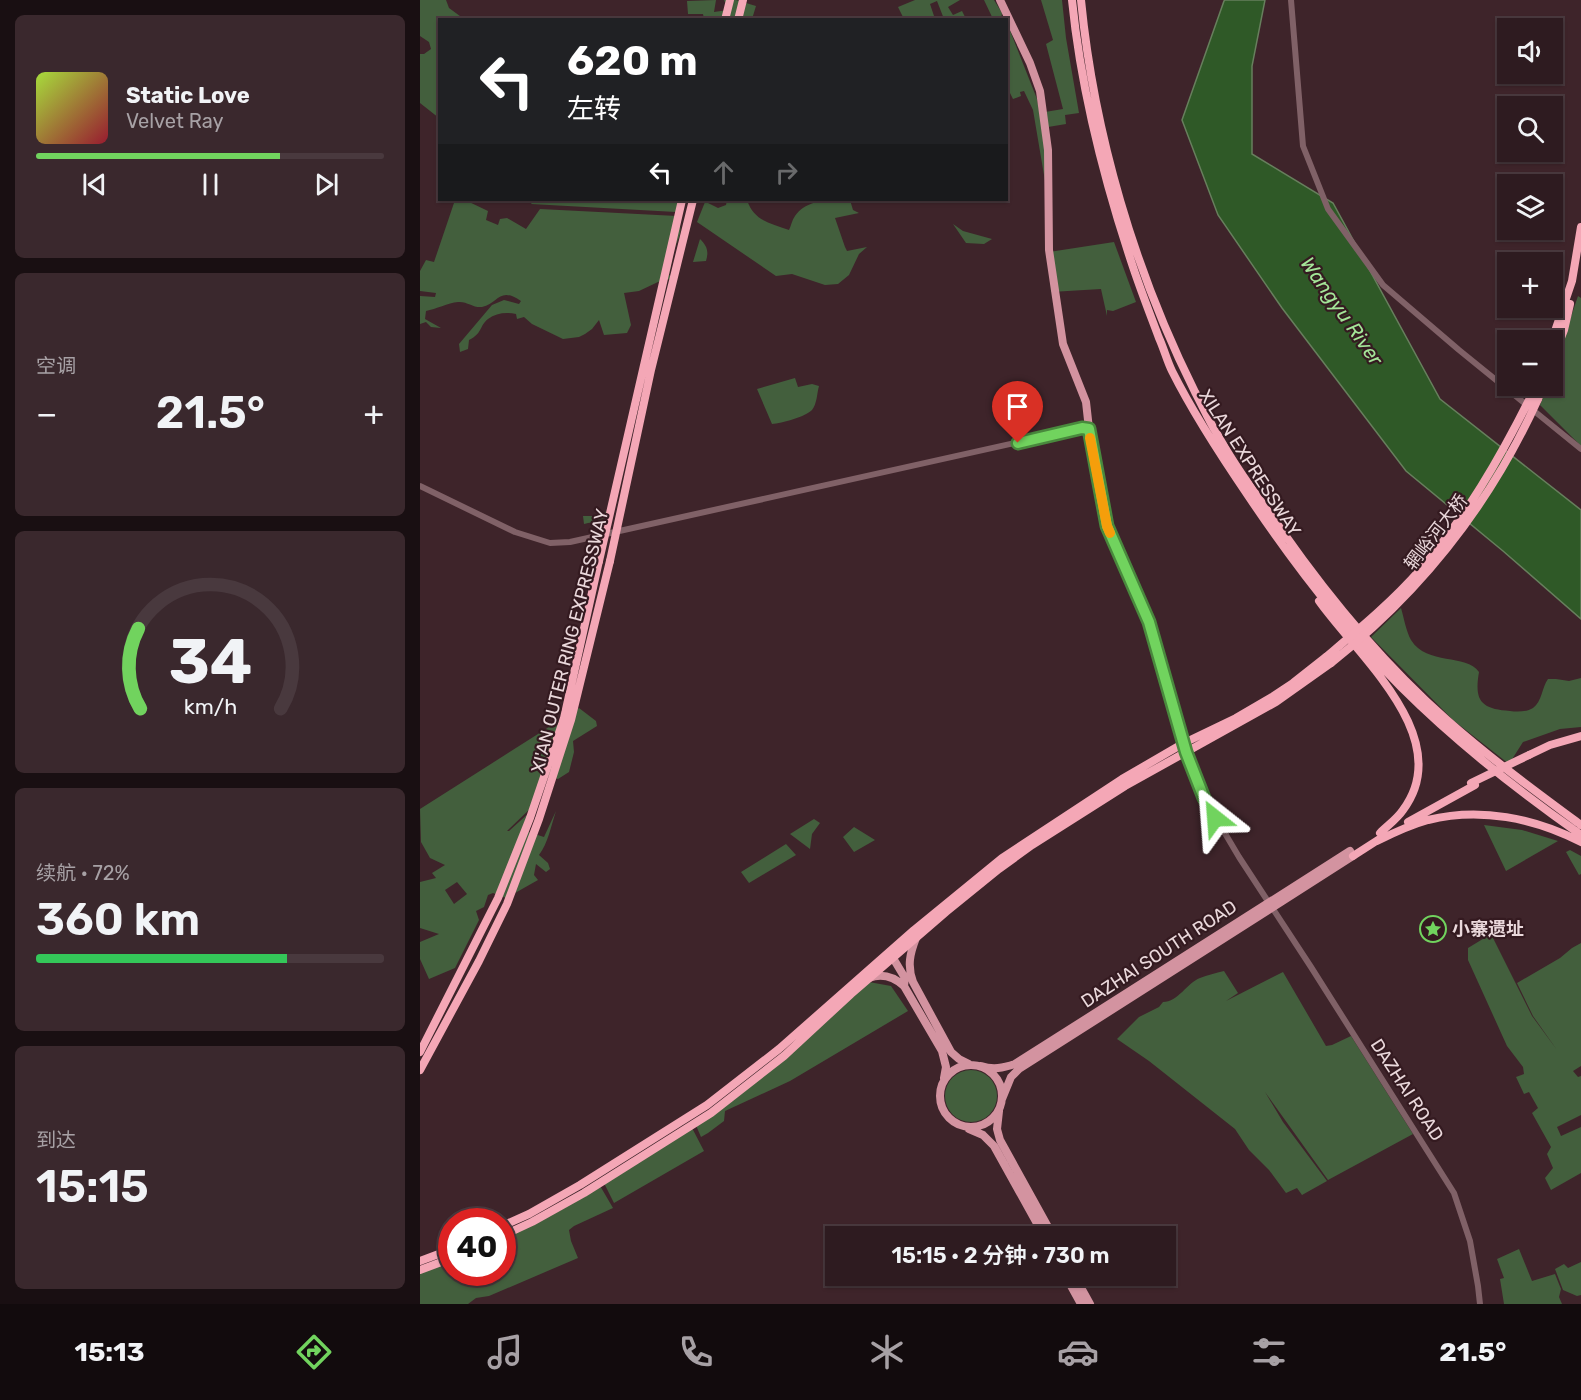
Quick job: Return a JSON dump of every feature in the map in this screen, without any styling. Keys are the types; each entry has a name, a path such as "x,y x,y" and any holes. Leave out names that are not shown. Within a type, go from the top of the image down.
{"highway":[{"name":"XILAN EXPRESSWAY","path":"1072,0 1090,117 1113,206 1141,290 1172,370 1209,438 1323,599 1401,687 1490,767 1539,806 1581,835"},
{"name":"XILAN EXPRESSWAY","path":"1081,0 1083,24 1100,119 1121,206 1149,288 1180,363 1216,433 1309,570 1356,627 1447,719 1527,785 1581,825"},
{"path":"726,18 730,2"},
{"path":"738,18 742,3"},
{"name":"XI'AN OUTER RING EXPRESSWAY","path":"420,1052 498,898 530,818 564,718 682,201"},
{"name":"XI'AN OUTER RING EXPRESSWAY","path":"420,1070 507,904 539,819 571,720 610,561 651,370 693,201"},
{"path":"1555,330 1572,281 1581,227"},
{"path":"1563,333 1581,255"},
{"name":"辋峪河大桥","path":"1185,748 1272,697 1329,660 1400,591 1452,530 1490,473 1534,397"},
{"path":"1278,538 1296,569 1326,611 1396,699 1415,738 1419,764 1413,794 1402,812 1378,837"},
{"path":"1351,854 1473,784 1530,756 1581,738"},
{"path":"516,1220 580,1185 707,1106 916,938 972,890 1032,845 1185,748"},
{"path":"516,1229 584,1192 711,1113 784,1056 869,979 943,906 1002,858 1074,810 1185,748"},
{"path":"1527,785 1581,819"},
{"path":"1378,837 1427,820 1471,814 1536,823 1581,842"},
{"path":"420,1260 438,1253"},
{"path":"420,1270 438,1263"}],"main road":[{"path":"1000,0 1030,63 1040,91 1048,150 1049,250 1063,344 1086,402 1107,526 1149,622 1185,748"},
{"name":"DAZHAI SOUTH ROAD","path":"981,1066 992,1069 1015,1064 1351,854"},
{"name":"DAZHAI SOUTH ROAD","path":"1002,1099 1011,1077 1019,1070 1271,904"},
{"path":"916,938 909,959 910,972 907,982 951,1052 959,1059 990,1071 998,1079 1001,1089 1002,1099 994,1117 977,1126 959,1125"},
{"path":"892,955 942,1051 946,1067 944,1080"},
{"path":"869,979 875,976 888,976 907,982"},
{"path":"970,1064 951,1071 944,1080 939,1100 943,1110 949,1118 983,1136 994,1146 1038,1226"},
{"path":"999,1108 997,1129 1000,1140 1047,1226"},
{"path":"1071,1286 1081,1304"},
{"path":"1080,1286 1090,1304"}],"street":[{"path":"1291,0 1303,146 1328,209 1383,285 1581,449"},
{"path":"420,486 515,532 550,543 570,542 1082,428 1089,429"},
{"name":"DAZHAI ROAD","path":"1185,748 1204,798 1239,857 1454,1192 1470,1241 1480,1304"}],"shaded area":[{"path":"420,0 446,0 449,8 463,18 438,18 438,117 420,103 420,54 431,49 429,42 420,36"},
{"path":"716,0 714,12 728,10 724,0 736,0 756,6 752,18 704,18 703,14 688,14 687,1"},
{"path":"915,0 960,0 948,7 953,15 962,11 966,18 944,18 937,1 930,4 935,18 904,18 898,7"},
{"path":"984,0 994,0 1002,13 1001,18 993,18"},
{"path":"1041,0 1062,0 1079,113 1065,115 1066,124 1048,127 1045,112 1063,109 1046,44 1053,40"},
{"path":"1008,26 1037,99 1045,142 1045,181 1033,110 1024,91 1020,92 1021,96 1013,99 1008,89"},
{"path":"455,201 467,201 488,211 486,220 498,225 500,219 507,218 526,229 540,209 677,216 680,226 669,275 674,278 658,282 639,291 624,293 631,325 627,333 604,335 599,320 585,334 563,339 532,324 524,317 517,319 516,314 509,313 491,317 477,335 469,340 468,349 460,352 459,344 492,305 504,300 519,304 521,301 503,295 482,307 461,302 454,303 426,311 425,319 441,328 431,327 426,322 420,324 420,296 435,297 436,293 420,291 420,271 426,260 434,262"},
{"path":"533,201 680,201 676,212 531,204"},
{"path":"704,201 718,208 726,205 727,201 747,201 758,217 789,230 800,210 812,203 850,201 853,210 859,213 835,218 845,247 847,251 867,247 859,254 849,275 838,284 825,285 792,274 776,276 697,222"},
{"path":"953,224 963,231 992,239 984,244 966,243"},
{"path":"700,239 707,249 706,261 693,262"},
{"path":"1114,242 1136,302 1113,311 1107,310 1107,316 1101,289 1051,292 1049,252"},
{"path":"1578,296 1581,298 1581,446 1540,405 1543,396 1563,396 1563,340"},
{"path":"795,378 798,387 812,384 819,386 814,408 799,417 772,424 757,389"},
{"path":"606,511 611,533 601,535 602,528 598,525 584,524 583,516 603,516"},
{"path":"1401,608 1406,629 1418,648 1436,657 1473,666 1479,672 1479,697 1482,702 1492,708 1516,712 1528,710 1538,702 1548,679 1569,681 1581,678 1581,727 1560,729 1523,742 1509,764 1453,720 1371,637"},
{"path":"579,708 596,721 597,726 573,741 574,752 569,772 558,779 543,775 533,806 507,831 530,812 525,831 544,837 556,811 547,840 539,855 548,863 550,869 546,872 536,864 534,875 538,880 506,898 493,893 488,895 484,907 476,911 479,920 455,968 429,979 420,959 420,942 439,934 420,928 420,882 436,878 432,873 445,865 430,858 421,842 420,809","holes":["457,882 467,894 454,904 445,890"]},
{"path":"814,819 820,823 812,834 810,849 790,834"},
{"path":"1484,825 1522,830 1558,841 1506,871"},
{"path":"854,827 875,840 854,852 843,837"},
{"path":"786,844 796,855 749,883 741,872"},
{"path":"1570,850 1581,856 1581,874 1579,875 1566,852"},
{"path":"1491,934 1532,1016 1557,1050 1533,1016 1517,983 1581,943 1581,1066 1573,1071 1578,1077 1581,1076 1581,1115 1557,1127 1561,1136 1581,1127 1581,1173 1551,1190 1545,1178 1553,1168 1547,1154 1551,1147 1532,1113 1538,1108 1529,1092 1524,1094 1516,1077 1524,1074 1523,1067 1507,1046 1468,960 1468,948"},
{"path":"1224,971 1238,993 1226,1001 1283,972 1326,1046 1351,1036 1413,1134 1328,1180 1265,1092 1283,1122 1327,1181 1302,1195 1297,1188 1286,1193 1269,1170 1249,1150 1235,1129 1149,1061 1117,1039 1139,1017 1159,1007 1163,1002 1178,996 1195,980"},
{"path":"869,982 891,986 908,1011 790,1081 725,1111 724,1121 701,1137 695,1123"},
{"path":"966,1070 976,1070 986,1074 993,1081 997,1096 993,1111 986,1118 976,1122 966,1122 956,1118 949,1111 945,1101 945,1091 949,1081 956,1074"},
{"path":"691,1126 704,1151 614,1203 603,1181"},
{"path":"599,1184 613,1208 569,1230 578,1258 516,1284 516,1226"},
{"path":"1519,1249 1532,1281 1555,1274 1561,1289 1559,1297 1562,1304 1504,1304 1500,1279 1504,1278 1497,1259"},
{"path":"438,1261 438,1286 512,1286 489,1296 476,1298 468,1304 420,1304 420,1268"},
{"path":"1581,1262 1581,1295 1577,1296 1563,1290 1555,1269 1564,1264 1568,1268"}],"water":[{"name":"Wangyu River","path":"1225,0 1265,0 1252,66 1252,154 1333,203 1440,399 1581,510 1581,619 1406,471 1282,308 1218,215 1182,120"}],"slow traffic":[{"path":"1090,438 1110,533"}],"place":[{"name":"小寨遗址","path":"1433,929"}],"route":[{"path":"1018,443 1082,428 1089,429 1107,526 1149,622 1186,752 1204,798 1215,818"}]}
